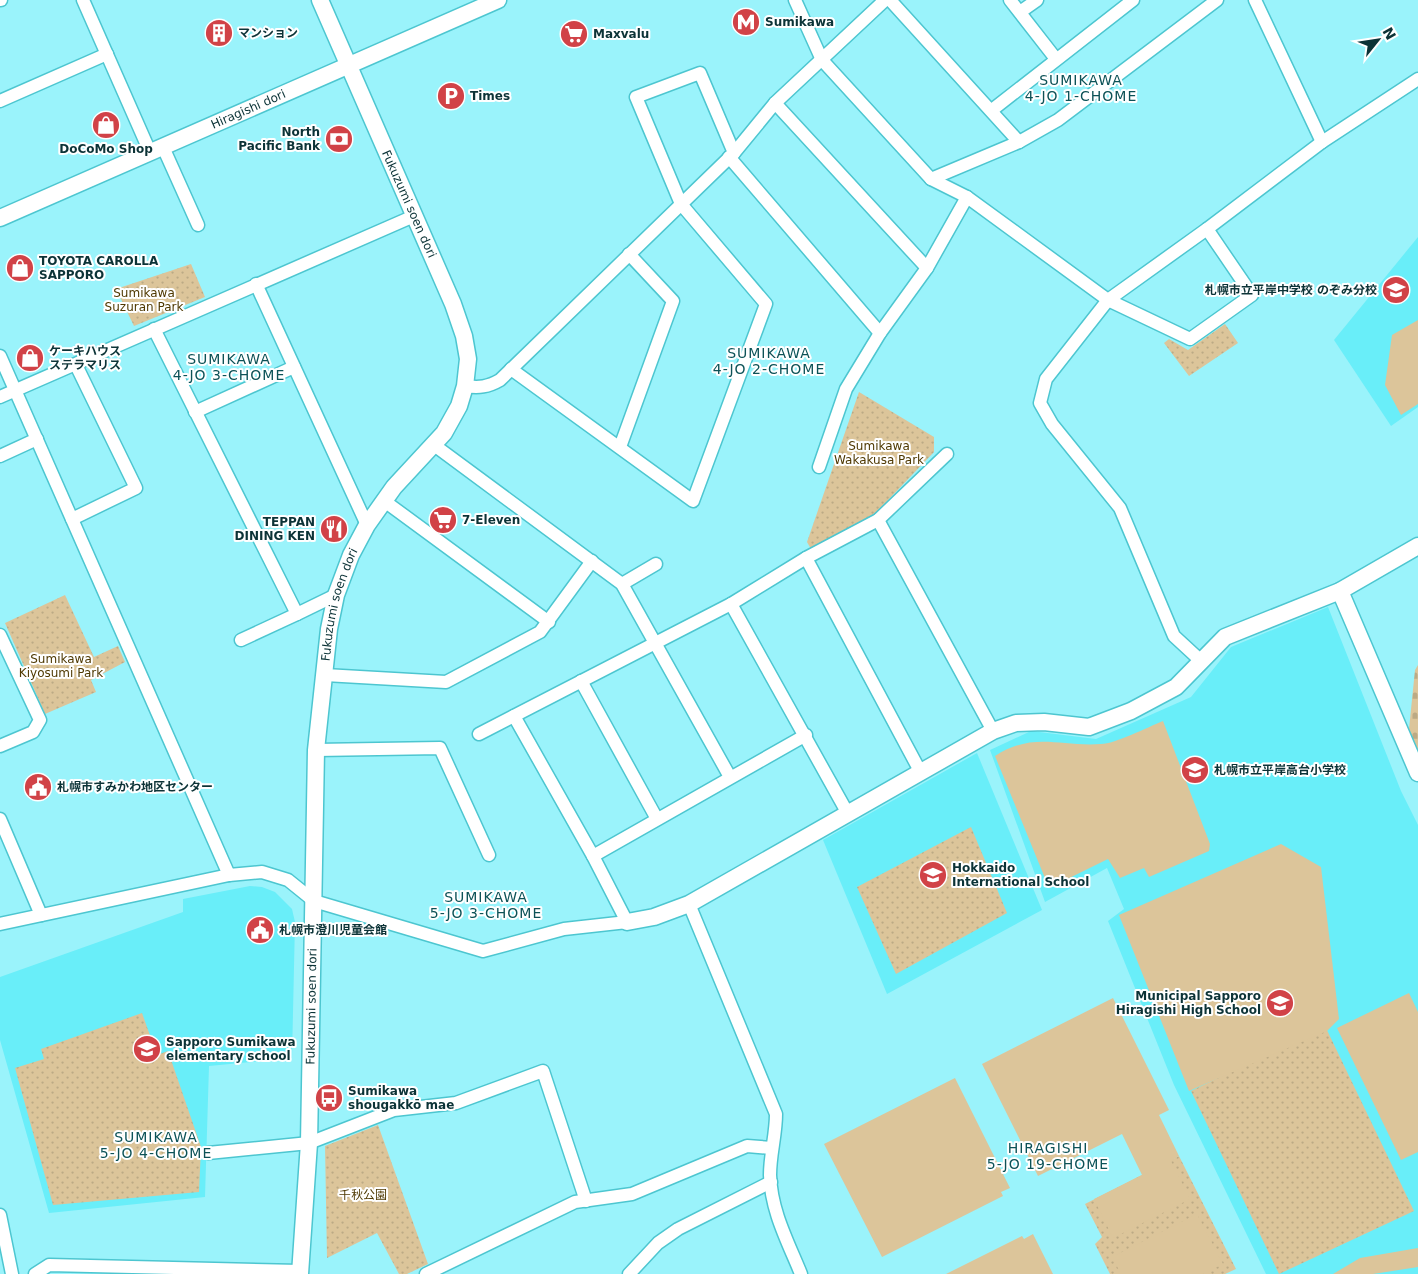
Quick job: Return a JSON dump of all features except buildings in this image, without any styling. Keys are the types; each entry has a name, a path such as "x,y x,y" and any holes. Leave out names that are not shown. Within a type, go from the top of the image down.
{"street":[{"path":"83,0 107,54 198,225"},
{"name":"Fukuzumi soen dori","path":"300,1273 309,1142 316,750 329,629 336,595 351,555 383,500 406,472 434,445 451,423 465,386 468,359 460,322 320,0"},
{"name":"Hiragishi dori","path":"0,218 498,0"},
{"path":"795,0 822,60 931,179 967,198 1108,300 1190,339 1252,295 1208,229"},
{"path":"465,386 479,388 490,386 511,369 731,155 775,103 885,0"},
{"path":"890,0 992,110 1019,142"},
{"path":"1010,0 1056,60"},
{"path":"1020,12 1037,0"},
{"path":"992,110 1133,0"},
{"path":"931,179 1019,142 1058,120 1217,0"},
{"path":"1255,0 1322,142"},
{"path":"0,101 107,54"},
{"path":"511,369 694,501 766,304 681,204 636,97 700,73 731,155 880,333"},
{"path":"1200,660 1174,636 1120,508 1052,424 1040,403 1046,379 1108,300 1208,229 1322,142 1418,79"},
{"path":"775,103 927,268"},
{"path":"819,467 846,389 880,333 927,268 967,198"},
{"path":"0,397 414,216"},
{"path":"620,448 673,301 629,254"},
{"path":"256,284 367,525"},
{"path":"154,329 297,614"},
{"path":"0,356 229,875"},
{"path":"72,518 136,488 76,365"},
{"path":"195,412 294,367"},
{"path":"0,456 37,440"},
{"path":"434,445 622,584 730,777"},
{"path":"480,734 731,604 806,558 878,520 947,454"},
{"path":"383,500 549,622"},
{"path":"878,520 993,731"},
{"path":"0,924 229,875 262,872 288,880 314,901 484,951 564,929 654,917 689,904 847,812 993,731 1016,724 1044,722 1089,727 1131,711 1176,687 1200,660 1225,637 1340,591 1418,546"},
{"path":"806,558 920,771"},
{"path":"325,675 446,682 540,632 592,561"},
{"path":"622,584 656,564"},
{"path":"1340,591 1418,772"},
{"path":"241,640 336,595"},
{"path":"731,604 847,812"},
{"path":"0,635 40,722 33,732 0,746"},
{"path":"581,681 657,819"},
{"path":"514,716 593,856 627,922"},
{"path":"593,856 730,777 806,736"},
{"path":"316,750 440,748 489,855"},
{"path":"0,819 41,915"},
{"path":"689,904 776,1114 776,1136 772,1148 771,1182 776,1215 802,1274"},
{"path":"208,1153 309,1142 394,1110 456,1103 543,1071 586,1201"},
{"path":"426,1274 574,1202 632,1194 747,1146 772,1148"},
{"path":"629,1274 658,1243 678,1229 771,1182"},
{"path":"0,1216 12,1274"},
{"path":"35,1274 49,1265 300,1273"}],"shaded area":[{"name":"札幌市立平岸中学校 のぞみ分校","path":"1418,237 1418,407 1391,426 1334,340"},
{"name":"Municipal Sapporo Hiragishi High School","path":"1328,607 1401,791 1418,825 1418,1274 1266,1274 1174,1085 1108,921 1124,909 1107,868 1045,902 990,750 1031,731 1096,739 1191,697 1231,647"},
{"name":"Hokkaido International School","path":"977,753 1042,910 887,994 823,840"},
{"name":"Sapporo Sumikawa elementary school","path":"250,886 262,887 275,892 292,909 295,922 292,1058 209,1066 205,1197 49,1213 0,1040 0,977 183,912 183,899"}],"green space":[{"name":"Sumikawa Suzuran Park","path":"191,264 205,297 134,326 116,289"},
{"path":"1418,320 1418,404 1401,415 1385,385 1392,335"},
{"path":"1225,324 1238,343 1189,376 1164,343 1169,339 1188,350"},
{"name":"Sumikawa Wakakusa Park","path":"859,392 934,437 934,452 871,518 811,549 807,542"},
{"name":"Sumikawa Kiyosumi Park","path":"65,595 94,657 118,646 125,662 91,680 96,692 45,714 5,623"},
{"path":"1418,665 1418,751 1409,729 1415,670"},
{"path":"1163,721 1210,844 1209,851 1149,877 1144,868 1120,878 1108,859 1049,888 995,756 1009,748 1035,742 1107,743"},
{"path":"971,827 1007,913 896,974 857,887"},
{"path":"1281,844 1321,867 1339,1019 1327,1031 1189,1091 1119,915"},
{"path":"1409,993 1418,1012 1418,1152 1401,1160 1337,1028"},
{"path":"1113,998 1169,1110 1159,1115 1179,1156 1171,1161 1190,1199 1113,1238 1094,1199 1142,1175 1122,1134 1038,1176 982,1064"},
{"path":"142,1013 157,1055 168,1051 201,1147 199,1192 53,1205 15,1068 44,1059 41,1049"},
{"path":"1325,1026 1414,1211 1279,1274 1191,1091"},
{"path":"955,1078 1010,1188 1001,1192 1003,1196 882,1257 824,1144"},
{"name":"千秋公園","path":"378,1125 428,1264 407,1274 399,1274 377,1233 327,1258 325,1146"},
{"path":"1179,1156 1236,1269 1225,1274 1110,1274 1095,1244 1102,1237 1085,1204"},
{"path":"1197,1214 1223,1264 1203,1274 1121,1274 1112,1257"},
{"path":"1033,1234 1053,1274 946,1274 1022,1236 1024,1239"},
{"path":"1418,1248 1418,1267 1373,1274 1333,1274 1360,1258"}],"place":[{"name":"Sumikawa","path":"746,22"},
{"name":"マンション","path":"219,33"},
{"name":"Maxvalu","path":"574,34"},
{"name":"Times","path":"451,96"},
{"name":"DoCoMo Shop","path":"106,125"},
{"name":"North Pacific Bank","path":"339,139"},
{"name":"TOYOTA CAROLLA SAPPORO","path":"20,268"},
{"name":"札幌市立平岸中学校 のぞみ分校","path":"1396,290"},
{"name":"ケーキハウス ステラマリス","path":"30,358"},
{"name":"7-Eleven","path":"443,520"},
{"name":"TEPPAN DINING KEN","path":"334,529"},
{"name":"札幌市立平岸高台小学校","path":"1195,770"},
{"name":"札幌市すみかわ地区センター","path":"38,787"},
{"name":"Hokkaido International School","path":"933,875"},
{"name":"札幌市澄川児童会館","path":"260,930"},
{"name":"Municipal Sapporo Hiragishi High School","path":"1280,1003"},
{"name":"Sapporo Sumikawa elementary school","path":"147,1049"},
{"name":"Sumikawa shougakkō mae","path":"329,1098"}],"district":[{"name":"SUMIKAWA 4-JO 1-CHOME","path":"1081,88"},
{"name":"SUMIKAWA 4-JO 2-CHOME","path":"769,362"},
{"name":"SUMIKAWA 4-JO 3-CHOME","path":"229,368"},
{"name":"SUMIKAWA 5-JO 3-CHOME","path":"486,906"},
{"name":"SUMIKAWA 5-JO 4-CHOME","path":"156,1146"},
{"name":"HIRAGISHI 5-JO 19-CHOME","path":"1048,1156"}]}
